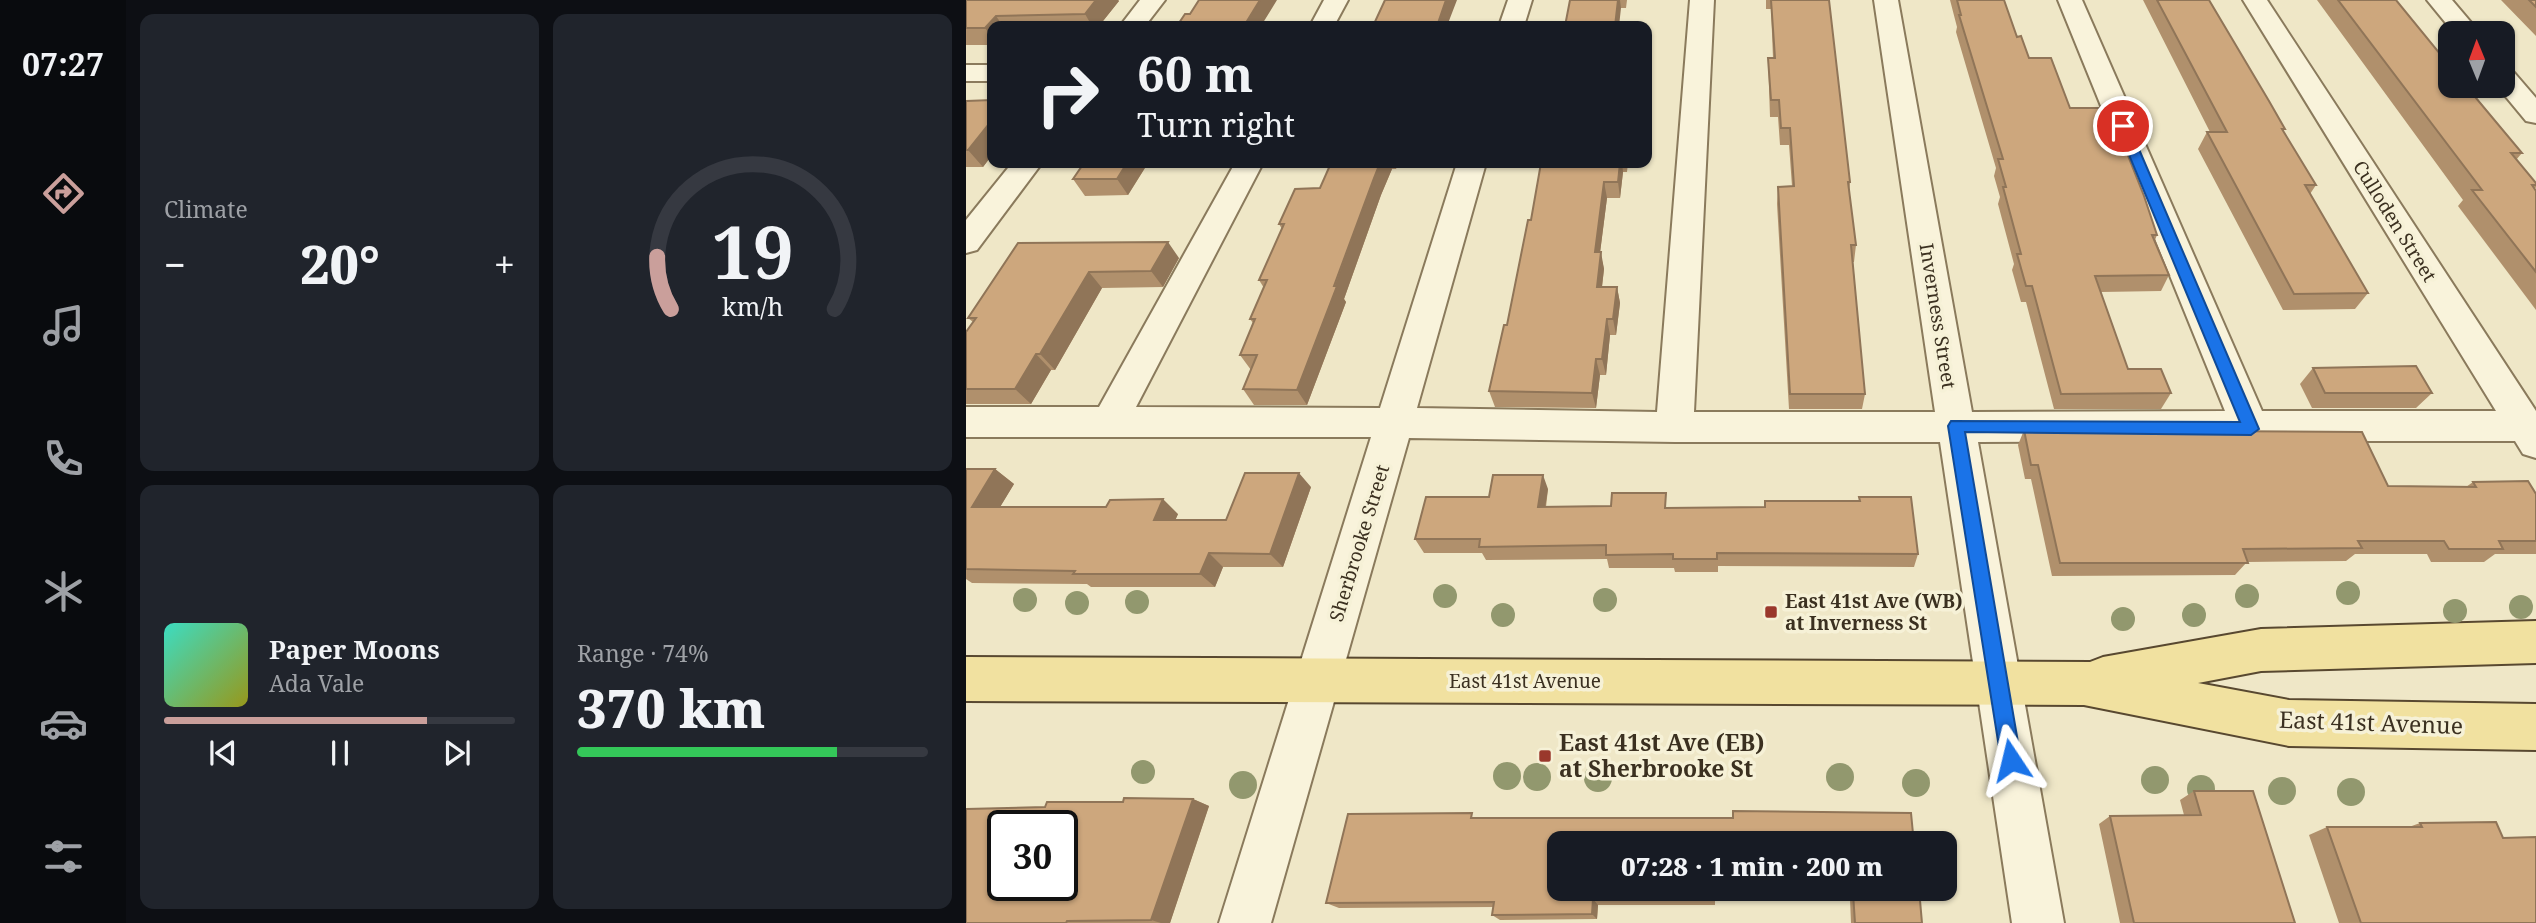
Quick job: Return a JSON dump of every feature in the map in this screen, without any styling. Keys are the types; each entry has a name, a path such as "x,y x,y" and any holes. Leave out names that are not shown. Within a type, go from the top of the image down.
{"main road":[{"name":"East 41st Avenue","path":"2084,683 2261,650 2536,642"},
{"name":"East 41st Avenue","path":"966,679 2084,683 2289,723 2536,727"}],"street":[{"path":"1136,21 1153,0"},
{"path":"1325,21 1336,0"},
{"path":"1514,21 1520,0"},
{"path":"1675,427 1702,0"},
{"name":"Inverness Street","path":"1886,0 2038,923"},
{"path":"2070,0 2251,429"},
{"name":"Culloden Street","path":"2255,0 2532,432"},
{"path":"2438,0 2456,21"},
{"path":"966,73 987,73"},
{"path":"2515,90 2536,115"},
{"path":"966,242 978,211 1022,168"},
{"path":"1110,422 1246,168"},
{"name":"Sherbrooke Street","path":"1245,923 1471,168"},
{"path":"966,422 1347,422 1395,425 1956,426 2532,432"}],"building":[{"path":"966,0 1096,0 1085,14 996,16 991,21 987,21 985,28 966,28"},
{"path":"1199,0 1260,0 1247,21 1180,21 1185,14 1190,14"},
{"path":"1385,0 1446,0 1439,21 1375,21"},
{"path":"1570,0 1618,0 1616,21 1566,21"},
{"path":"1771,0 1829,0 1856,245 1851,245 1865,394 1790,394 1778,187 1794,186 1790,128 1781,128 1779,100 1771,100 1768,58 1775,58"},
{"path":"1957,0 2004,0 2017,37 2021,36 2029,58 2051,58 2070,108 2109,108 2144,196 2157,235 2152,235 2169,275 2095,276 2128,369 2161,369 2171,393 2061,394 2032,286 2026,286 2017,254 2021,254 1998,159 2003,159 1959,15"},
{"path":"2157,0 2209,0 2316,185 2305,185 2368,293 2294,294 2207,132 2227,132"},
{"path":"2338,0 2396,0 2438,51 2438,98 2476,98 2522,153 2511,153 2536,183 2532,185 2536,191 2536,272 2472,190 2482,190"},
{"path":"987,100 987,126 968,150 966,150 966,101"},
{"path":"1081,168 1124,168 1117,179 1073,179"},
{"path":"1329,168 1378,168 1297,390 1243,389 1257,355 1240,355 1255,319 1250,319 1267,280 1259,280 1284,224 1279,224 1295,189 1320,188"},
{"path":"1540,168 1619,168 1618,182 1604,182 1595,252 1601,252 1597,287 1617,287 1613,319 1607,319 1602,359 1596,359 1592,393 1489,391 1504,325 1507,325 1528,220 1531,220"},
{"path":"1168,242 1151,271 1089,272 1040,354 1036,354 1015,389 966,389 966,332 976,318 968,318 1018,243"},
{"path":"2416,366 2432,393 2325,393 2313,368"},
{"path":"2024,430 2362,432 2388,486 2476,487 2473,482 2528,481 2536,494 2536,541 2499,541 2503,549 2449,549 2444,541 2358,541 2362,548 2243,549 2248,563 2060,563 2038,465 2031,465"},
{"path":"966,469 995,469 972,507 1106,507 1110,500 1163,499 1154,520 1226,520 1245,473 1299,473 1270,554 1209,553 1200,574 1073,574 1075,571 966,569"},
{"path":"1493,475 1543,475 1538,507 1611,506 1612,493 1666,493 1665,508 1765,507 1765,501 1860,501 1859,497 1911,497 1918,554 1717,553 1717,559 1673,559 1673,554 1606,555 1606,545 1479,547 1480,539 1415,539 1426,497 1489,497"},
{"path":"2194,791 2253,791 2295,923 2134,923 2110,816 2201,815"},
{"path":"1124,798 1193,799 1151,920 966,923 966,809 1045,807 1047,802 1123,802"},
{"path":"1733,811 1911,813 1913,831 1547,831 1547,901 1593,901 1592,914 1492,915 1494,902 1326,903 1348,814 1472,813 1471,818 1733,818"},
{"path":"2496,822 2503,838 2536,837 2536,923 2361,923 2327,827 2422,827 2420,823"},
{"path":"1854,901 1920,901 1922,923 1855,923"}],"place":[{"name":"East 41st Ave (WB) at Inverness St","path":"1771,612"},
{"name":"East 41st Ave (EB) at Sherbrooke St","path":"1545,756"}],"route":[{"path":"2011,760 1956,426 2251,429 2123,126"}]}
